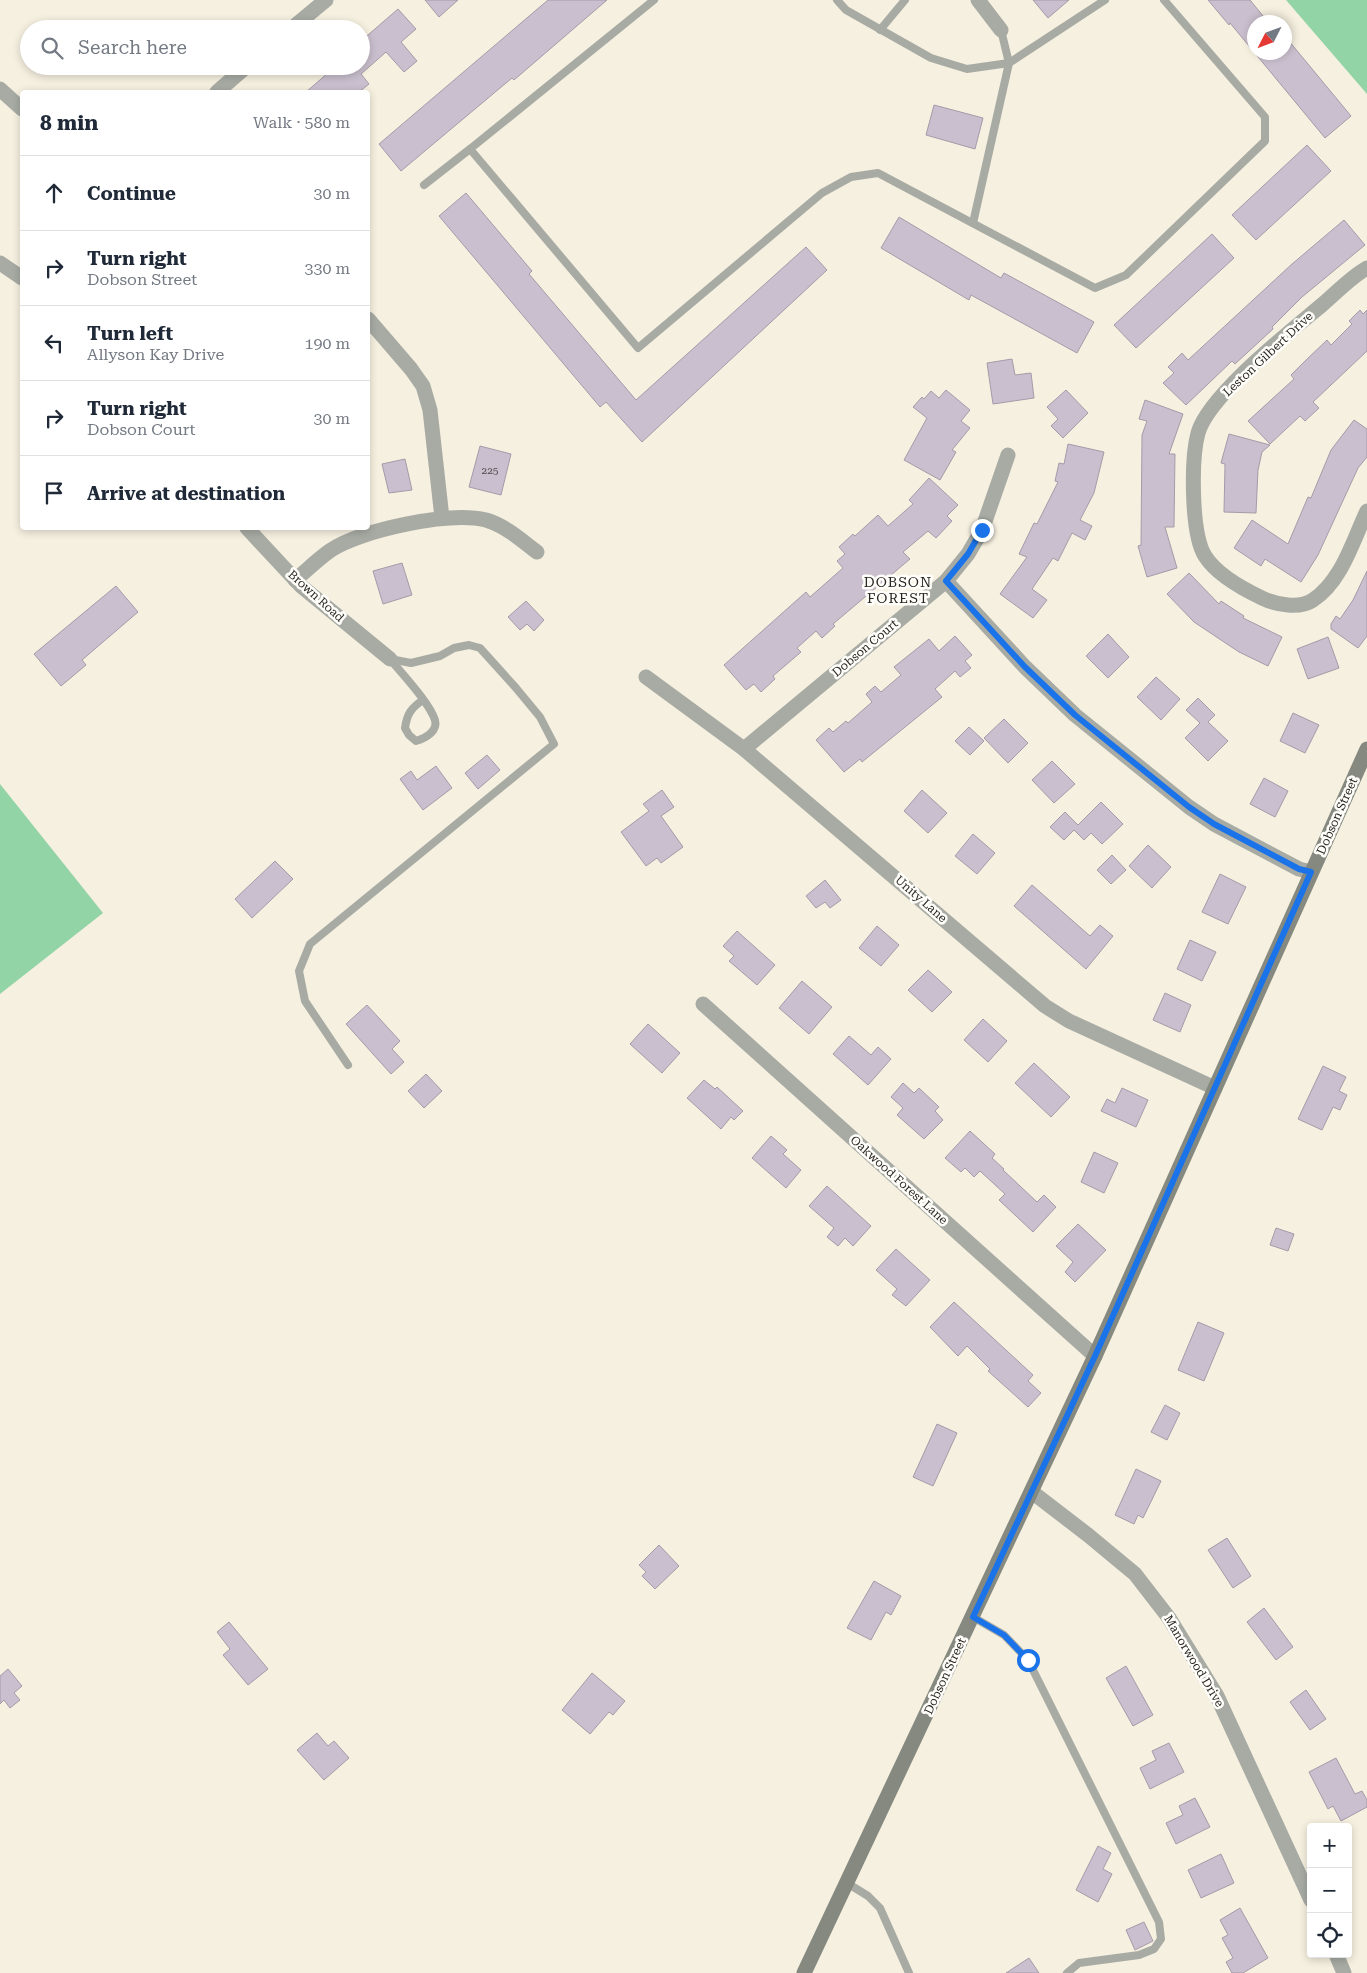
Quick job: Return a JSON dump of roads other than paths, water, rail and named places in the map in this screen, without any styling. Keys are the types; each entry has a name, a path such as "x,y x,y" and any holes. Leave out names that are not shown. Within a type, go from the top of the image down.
{"street":[{"path":"302,20 326,0"},
{"path":"978,0 1001,30"},
{"path":"219,90 237,75"},
{"path":"0,89 20,107"},
{"path":"0,262 20,277"},
{"name":"Leston Gilbert Drive","path":"1367,268 1288,334 1233,384 1204,419 1198,433 1193,462 1193,492 1198,530 1206,558 1222,574 1267,600 1282,604 1304,604 1323,592 1333,581 1367,511"},
{"path":"370,321 411,369 422,386 430,410 442,518"},
{"name":"Dobson Court","path":"744,749 946,581 968,554 982,530 1008,455"},
{"path":"295,580 331,550 346,542 379,530 442,518 486,520 511,531 537,552"},
{"name":"Brown Road","path":"250,530 295,580 390,659"},
{"path":"946,581 1025,667 1075,715 1174,795 1214,824 1299,869 1311,872"},
{"name":"Unity Lane","path":"646,677 744,749 1045,1006 1069,1021 1215,1088"},
{"name":"Dobson Street","path":"804,1973 1095,1356 1367,749"},
{"name":"Oakwood Forest Lane","path":"703,1004 1095,1356"},
{"name":"Manorwood Drive","path":"1032,1492 1135,1574 1169,1618 1217,1696 1307,1891"},
{"path":"1338,1958 1344,1973"}],"lane":[{"path":"424,185 654,0"},
{"path":"837,0 846,10 931,58 967,69 1009,62 1105,0"},
{"path":"880,30 905,0"},
{"path":"470,149 638,348 822,193 852,177 878,173 1095,288 1126,275 1265,141 1266,117 1164,0"},
{"path":"973,223 1009,62 1001,30"},
{"path":"348,1065 305,1001 299,971 310,944 554,744 540,717 480,648 469,645 454,648 440,656 411,663 390,659"},
{"path":"390,659 423,700 435,721 434,730 426,738 416,741 405,728 407,716 413,706 423,700"},
{"path":"973,1617 1004,1635 1028,1660 1159,1922 1161,1939 1154,1949 1140,1955 1079,1963 1067,1973"},
{"path":"847,1883 868,1896 880,1908 909,1973"}],"district":[{"name":"DOBSON FOREST","path":"898,590"}]}
